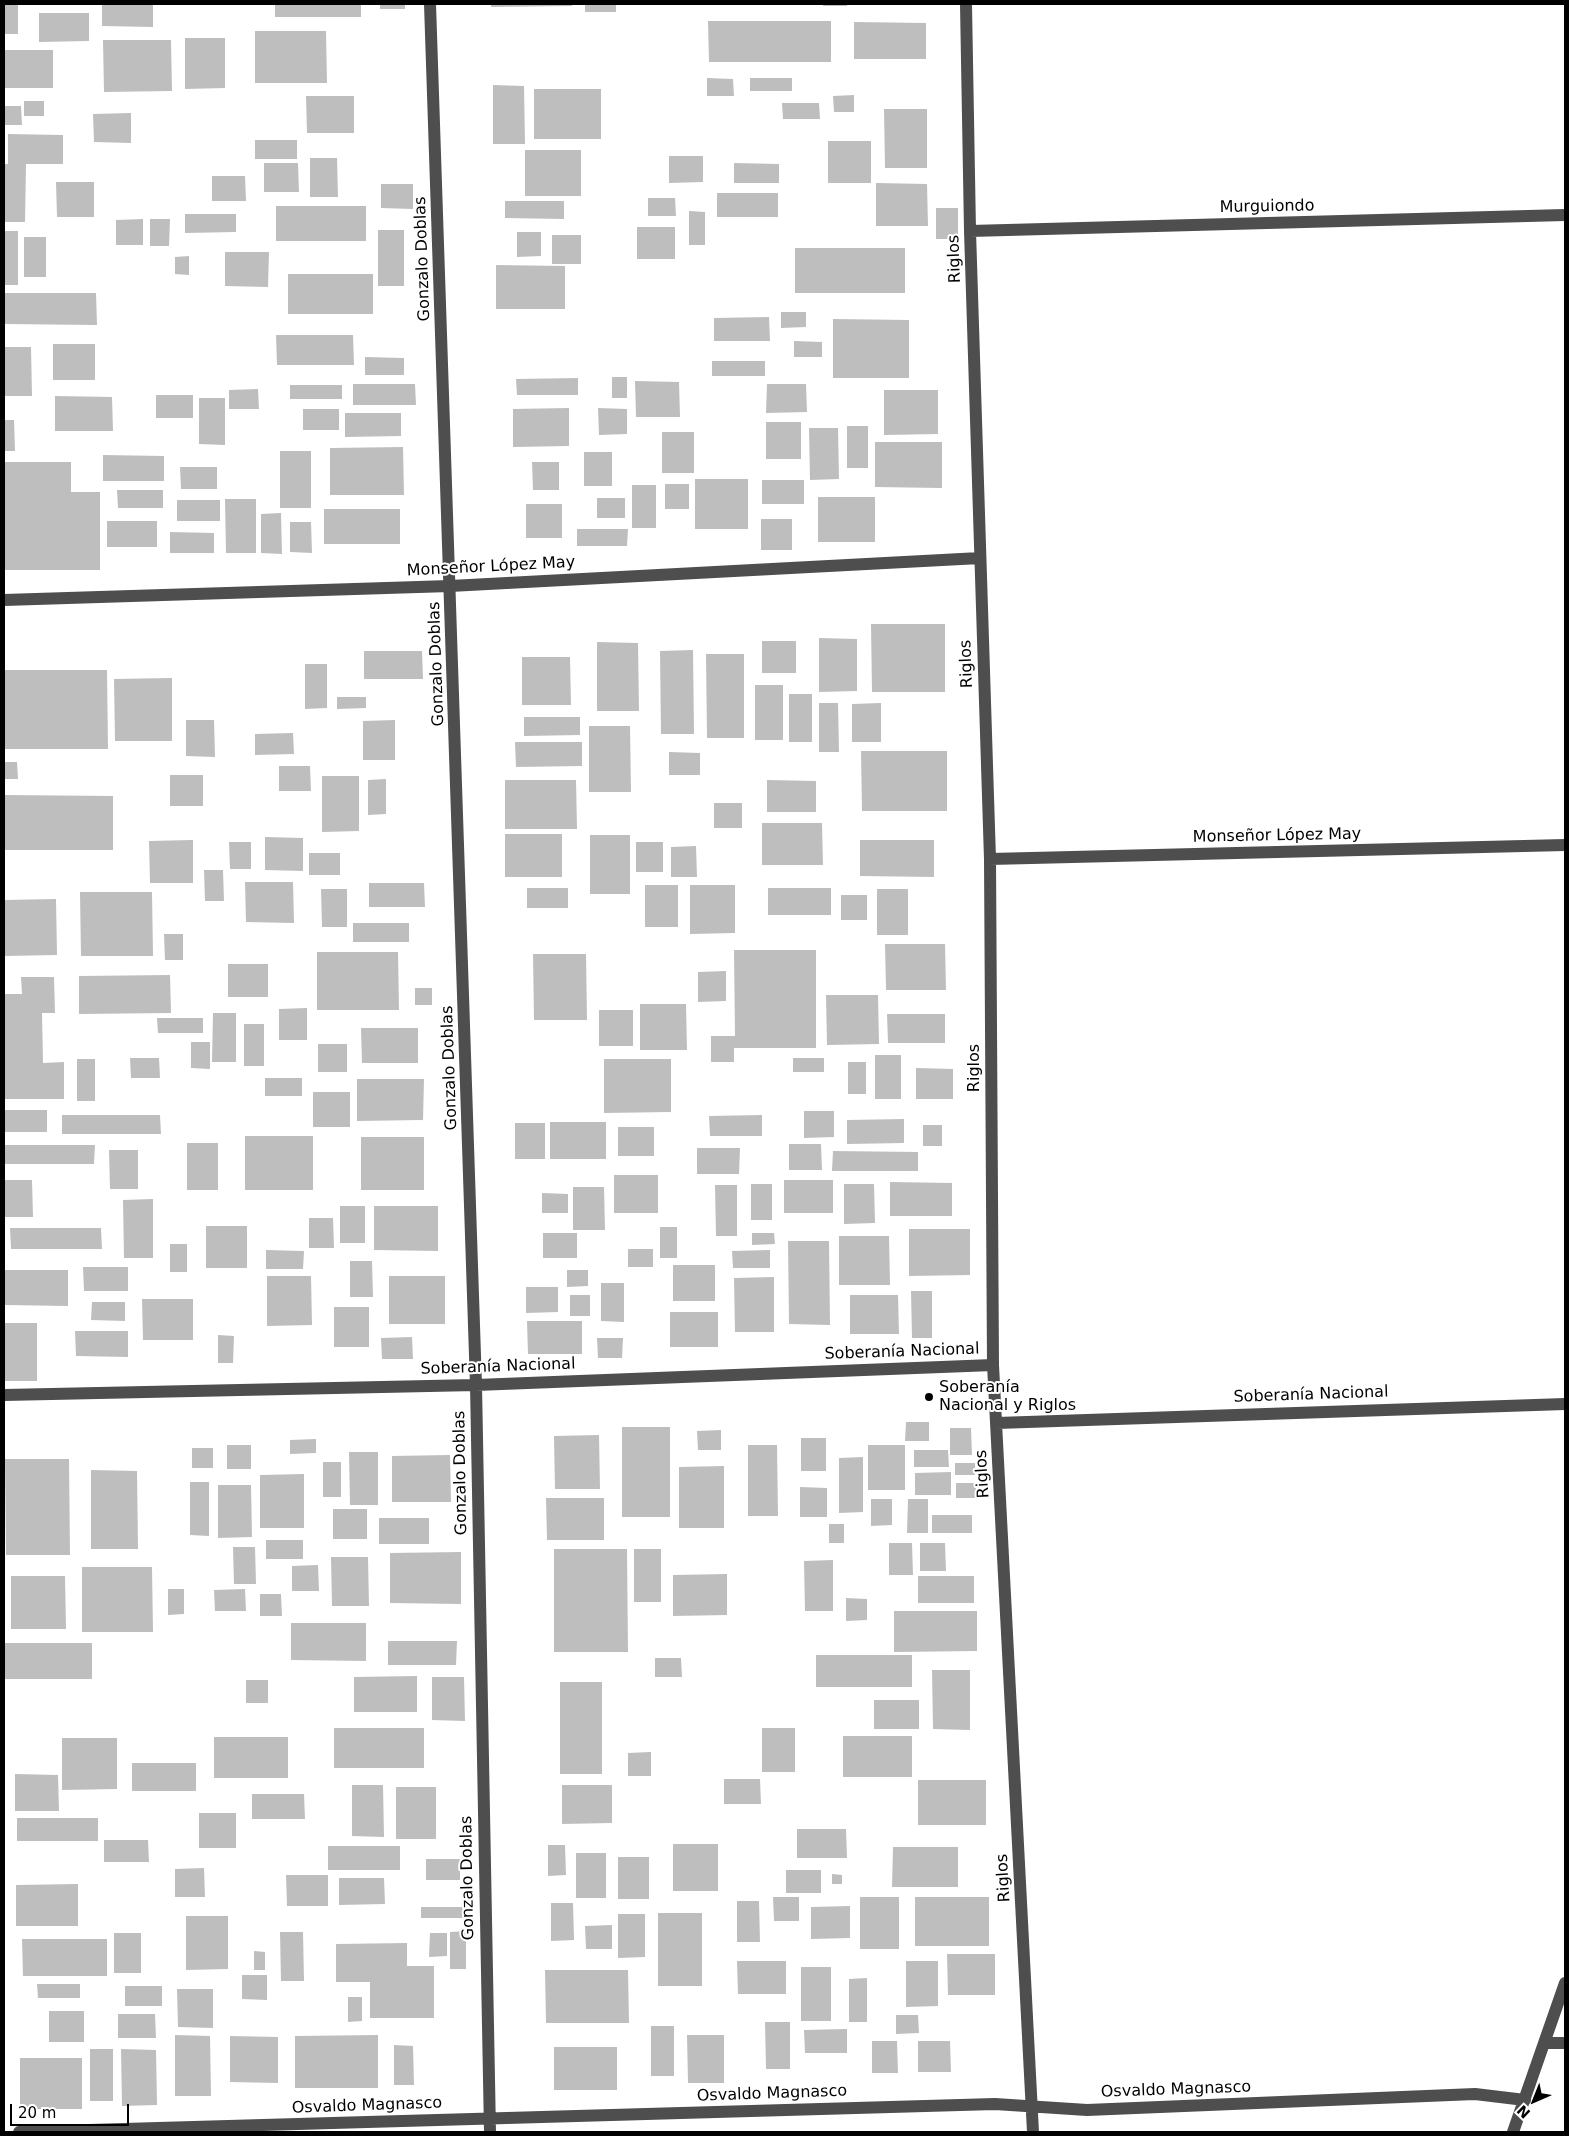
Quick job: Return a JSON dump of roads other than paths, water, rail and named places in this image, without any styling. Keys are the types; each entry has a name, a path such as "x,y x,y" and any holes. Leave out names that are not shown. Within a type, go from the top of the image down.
{"street":[{"name":"Gonzalo Doblas","path":"430,4 476,1385 490,2132"},
{"name":"Riglos","path":"966,4 970,231 990,859 993,1365 1033,2132"},
{"name":"Murguiondo","path":"970,231 1565,215"},
{"name":"Monseñor López May","path":"4,600 450,586 980,558"},
{"name":"Monseñor López May","path":"990,859 1565,845"},
{"name":"Soberanía Nacional","path":"4,1395 476,1385 993,1365"},
{"name":"Soberanía Nacional","path":"997,1423 1565,1404"},
{"path":"1513,2132 1565,1983"},
{"path":"1545,2043 1565,2044"},
{"name":"Osvaldo Magnasco","path":"19,2132 995,2104 1088,2110 1475,2094 1525,2100"}],"place":[{"name":"Soberanía Nacional y Riglos","path":"929,1397"}]}
